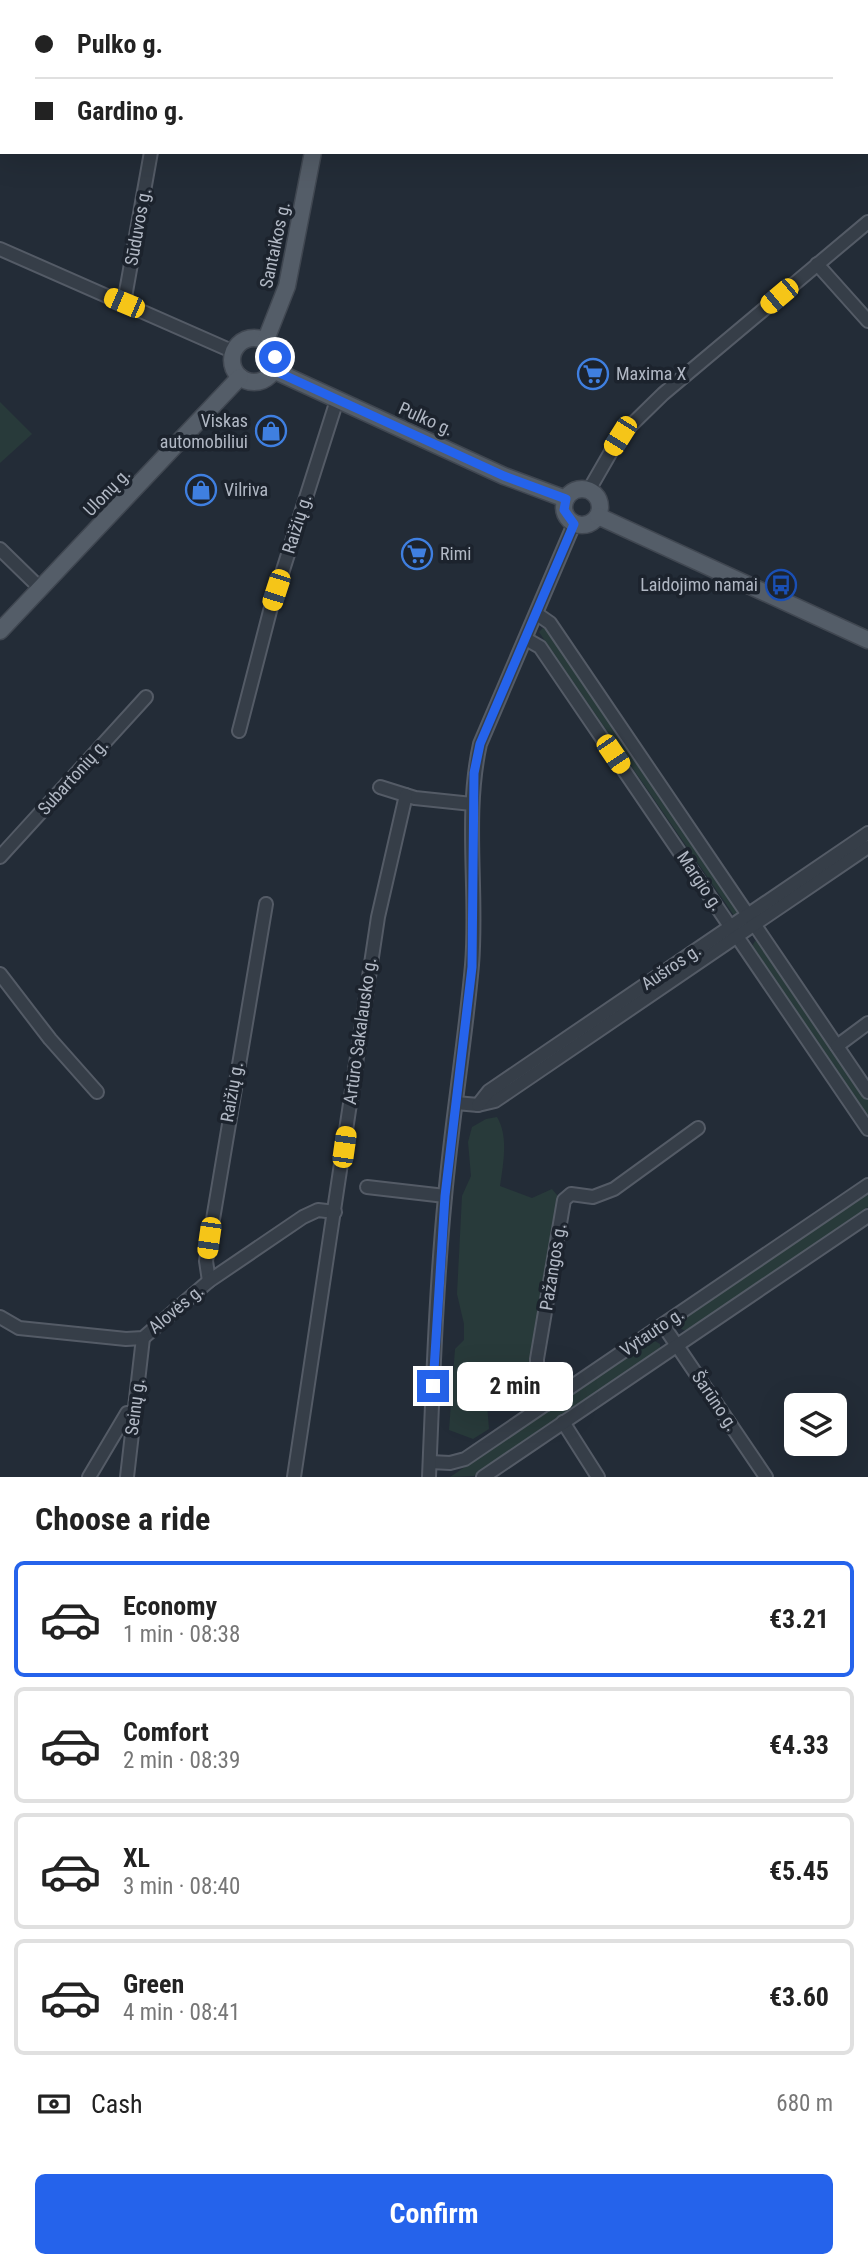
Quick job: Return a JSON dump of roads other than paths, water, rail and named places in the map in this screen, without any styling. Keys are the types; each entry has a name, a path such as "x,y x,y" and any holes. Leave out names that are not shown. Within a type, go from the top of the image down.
{"main road":[{"name":"Santaikos g.","path":"265,342 287,286 313,154"},
{"path":"247,340 265,342 273,351 273,370 266,378 256,382 240,377 234,369 234,352 247,340"},
{"name":"Pulko g.","path":"273,370 504,476 566,499"},
{"name":"Ulonų g.","path":"0,631 240,377"},
{"path":"589,490 600,504 598,516 590,523 574,524 564,510 566,499 573,491 589,490"},
{"path":"598,516 868,640"}],"street":[{"name":"Sūduvos g.","path":"124,303 151,154"},
{"path":"589,490 620,436 663,394 868,222"},
{"path":"0,249 234,352"},
{"path":"817,264 868,321"},
{"name":"Raižių g.","path":"239,731 270,611 337,400"},
{"path":"429,1477 436,1311 445,1196 475,917 472,804 480,744 574,524"},
{"path":"0,549 41,589"},
{"name":"Margio g.","path":"537,614 550,623 753,918 868,1092"},
{"name":"Margio g.","path":"526,639 540,647 868,1129"},
{"name":"Subartonių g.","path":"0,857 146,697"},
{"path":"380,787 406,795 472,804"},
{"name":"Artūro Sakalausko g.","path":"294,1477 378,917 406,795"},
{"name":"Aušros g.","path":"456,1104 478,1105 495,1101 753,918 868,832"},
{"name":"Aušros g.","path":"753,918 868,847"},
{"name":"Raižių g.","path":"209,1281 206,1261 265,904"},
{"path":"0,974 97,1092"},
{"path":"837,1046 868,1023"},
{"name":"Pažangos g.","path":"547,1404 537,1377 537,1359 564,1200 571,1194 593,1197 614,1189 698,1128"},
{"name":"Vytauto g.","path":"430,1462 450,1463 465,1459 868,1185"},
{"path":"367,1187 445,1196"},
{"name":"Alovės g.","path":"0,1317 19,1328 126,1339 143,1338 209,1281 303,1217 318,1210 335,1212"},
{"name":"Vytauto g.","path":"483,1477 868,1216"},
{"name":"Šarūno g.","path":"663,1325 766,1477"},
{"name":"Seinų g.","path":"127,1477 143,1338"},
{"path":"89,1477 127,1413 134,1413"},
{"path":"563,1422 598,1477"}],"place":[{"name":"Maxima X","path":"593,374"},
{"name":"Viskas automobiliui","path":"271,431"},
{"name":"Vilriva","path":"201,490"},
{"name":"Rimi","path":"417,554"},
{"name":"Laidojimo namai","path":"781,585"}]}
